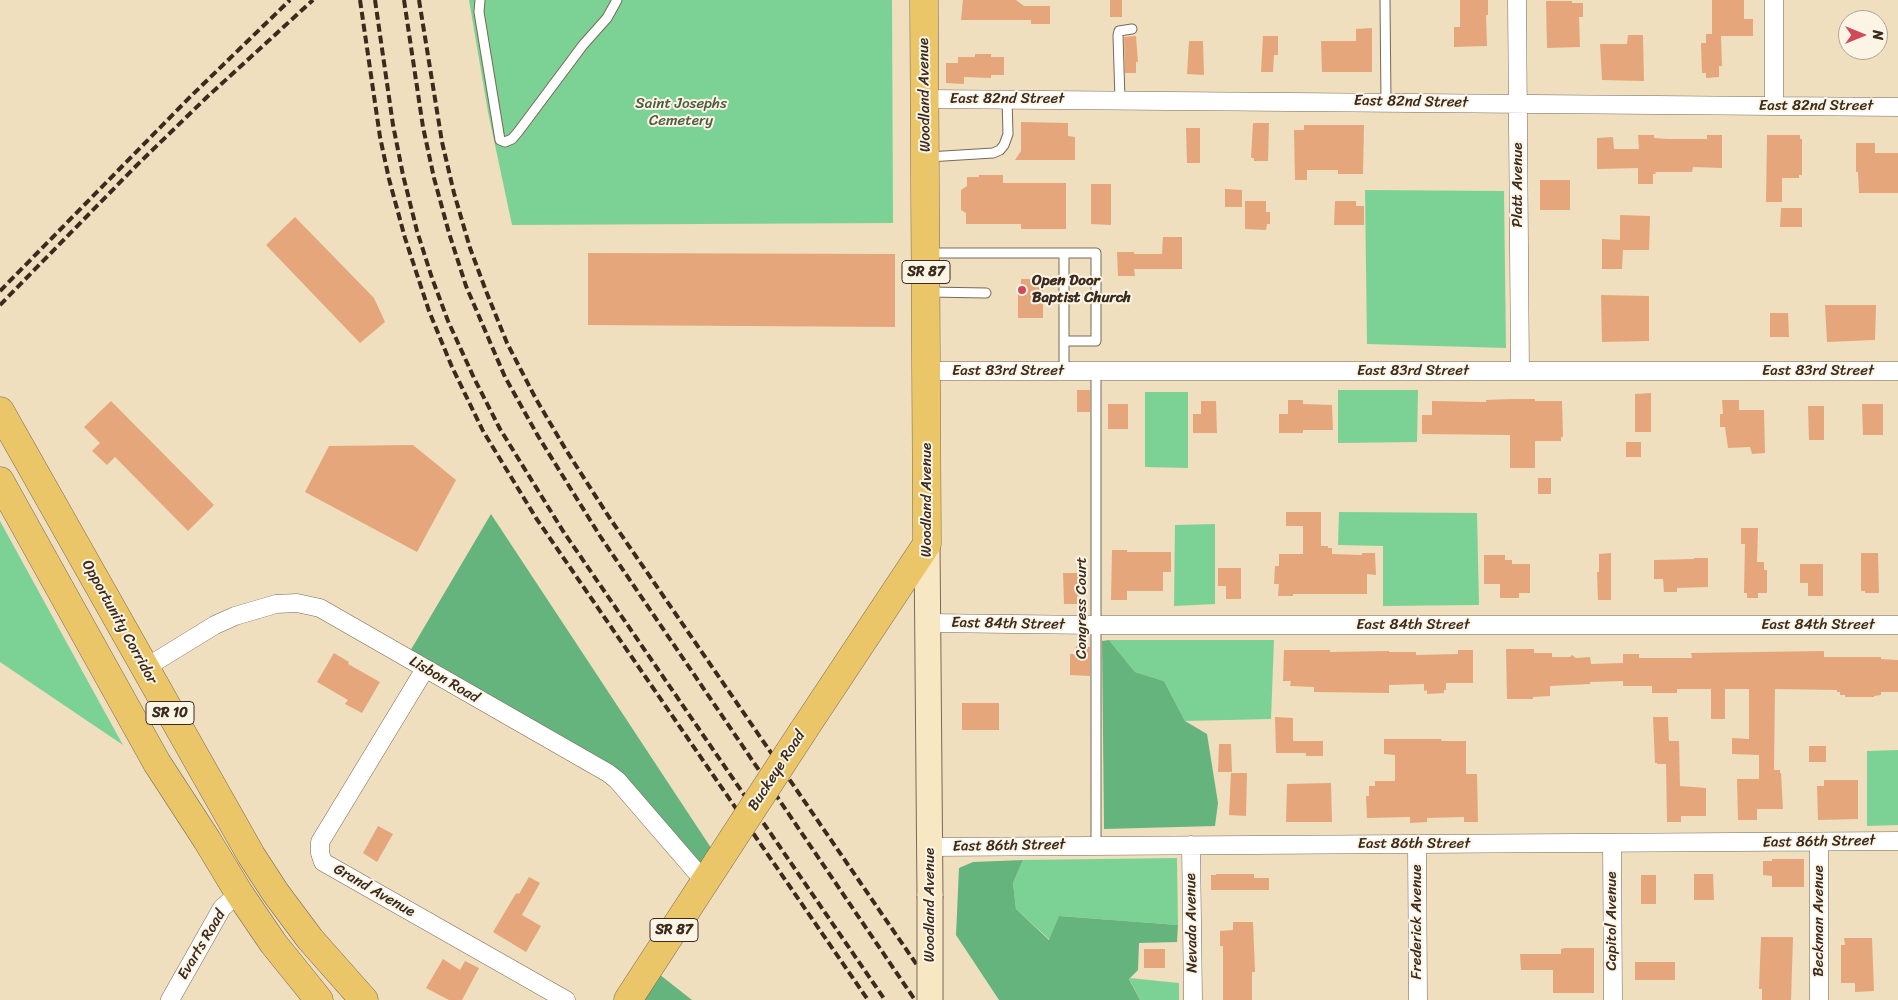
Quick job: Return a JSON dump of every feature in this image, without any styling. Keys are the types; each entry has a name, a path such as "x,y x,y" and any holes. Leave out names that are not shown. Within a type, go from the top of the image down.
{"main road":[{"name":"Woodland Avenue","path":"924,0 930,1000"},
{"name":"Opportunity Corridor","path":"0,411 232,824 270,884 310,938 364,1000"},
{"name":"SR 10","path":"0,481 157,763 273,944 319,1000"},
{"name":"Buckeye Road","path":"628,1000 927,544"}],"street":[{"name":"Platt Avenue","path":"1517,0 1520,371"},
{"path":"1774,0 1774,106"},
{"name":"East 82nd Street","path":"925,99 1898,106"},
{"name":"East 83rd Street","path":"927,371 1898,371"},
{"name":"Lisbon Road","path":"145,668 214,625 235,616 276,604 297,602 320,608 608,773 712,871"},
{"name":"East 84th Street","path":"928,623 1096,625 1898,625"},
{"name":"Grand Avenue","path":"425,669 320,842 320,853 323,862 566,1000"},
{"name":"East 86th Street","path":"930,848 1096,845 1819,843 1898,841"},
{"name":"Capitol Avenue","path":"1612,843 1613,1000"},
{"name":"Beckman Avenue","path":"1819,843 1819,1000"},
{"name":"Frederick Avenue","path":"1417,844 1418,1000"},
{"name":"Nevada Avenue","path":"1191,845 1193,1000"},
{"name":"Evarts Road","path":"170,1000 222,908 239,893"}],"lane":[{"path":"480,0 479,12 500,140 505,142 512,139 518,132 583,45 607,18 617,0"},
{"path":"1384,0 1386,102"},
{"path":"1120,100 1118,35 1120,31 1132,29"},
{"path":"926,157 993,153 1000,150 1008,134 1007,100"},
{"path":"926,253 1096,253 1096,341 1064,341"},
{"path":"1064,253 1064,371"},
{"path":"927,292 986,293"},
{"name":"Congress Court","path":"1096,371 1096,845"}],"green space":[{"name":"Saint Josephs Cemetery","path":"469,0 892,0 893,223 512,225 488,112"},
{"path":"1365,190 1504,191 1506,348 1367,344"},
{"path":"1338,390 1418,390 1417,442 1338,443"},
{"path":"1145,392 1188,392 1188,468 1145,467"},
{"path":"1339,512 1477,513 1479,605 1383,606 1383,546 1338,545"},
{"path":"491,514 719,860 705,882 617,780 406,658"},
{"path":"0,521 102,707 123,745 0,662"},
{"path":"1215,524 1215,604 1174,606 1175,525"},
{"path":"1109,640 1274,640 1271,719 1185,721 1164,681 1135,672"},
{"path":"1109,640 1135,672 1164,681 1185,721 1207,734 1218,803 1215,826 1104,829 1102,641"},
{"path":"1898,750 1898,825 1867,826 1867,751"},
{"path":"1177,858 1178,925 1059,916 1050,940 1016,909 1013,883 1023,860"},
{"path":"1023,860 1013,883 1016,909 1049,940 1059,916 1178,925 1177,942 1139,943 1138,970 1129,979 1140,1000 999,1000 956,935 959,868 973,862"},
{"path":"650,967 692,1000 628,1000"},
{"path":"1129,978 1179,983 1179,1000 1140,1000"}],"building":[{"path":"963,0 1016,0 1024,6 1050,6 1050,24 1031,24 1031,20 961,20"},
{"path":"1110,0 1122,0 1122,17 1110,17"},
{"path":"1460,0 1488,0 1488,15 1486,15 1487,46 1454,47 1454,27 1460,27"},
{"path":"1712,0 1744,0 1744,19 1753,19 1753,36 1721,36 1722,66 1719,66 1719,77 1706,78 1706,73 1702,73 1701,43 1706,43 1706,34 1712,34"},
{"path":"1546,1 1583,3 1583,17 1579,17 1580,47 1547,48"},
{"path":"1372,28 1372,72 1322,72 1321,41 1356,41 1356,29"},
{"path":"1628,35 1643,35 1644,81 1602,80 1600,44 1627,44"},
{"path":"1136,36 1138,62 1136,62 1136,73 1125,73 1124,37"},
{"path":"1263,36 1278,36 1278,55 1274,55 1273,72 1261,72"},
{"path":"1189,41 1203,41 1204,75 1187,74"},
{"path":"975,54 991,54 991,57 1004,57 1004,75 991,75 991,78 964,77 964,84 946,83 946,63 958,63 958,57 975,57"},
{"path":"1021,122 1068,123 1068,136 1075,137 1075,160 1015,160 1021,151"},
{"path":"1253,123 1269,123 1268,161 1254,161 1254,158 1251,158"},
{"path":"1304,125 1364,125 1363,174 1338,174 1338,170 1307,170 1307,180 1295,180 1294,130 1304,130"},
{"path":"1186,128 1200,128 1200,163 1187,163"},
{"path":"1638,135 1654,135 1654,138 1667,139 1707,139 1707,135 1722,135 1722,168 1693,167 1692,172 1655,172 1656,174 1653,174 1653,184 1638,184 1638,168 1597,169 1597,138 1613,137 1614,149 1639,149"},
{"path":"1767,135 1800,135 1800,139 1802,139 1802,175 1799,175 1799,178 1782,178 1782,202 1766,202"},
{"path":"1856,143 1875,143 1875,153 1898,153 1898,193 1859,193 1858,172 1856,172"},
{"path":"979,175 1003,175 1003,183 1066,183 1066,229 1021,229 1021,224 966,224 966,213 961,210 961,190 967,186 967,177 979,177"},
{"path":"1540,180 1570,180 1570,210 1540,210"},
{"path":"1091,184 1111,184 1111,225 1091,224"},
{"path":"1225,189 1242,190 1242,207 1225,207"},
{"path":"1245,201 1266,201 1266,212 1270,212 1270,224 1267,224 1266,230 1245,229"},
{"path":"1335,201 1356,201 1356,206 1364,206 1364,225 1334,225"},
{"path":"1781,208 1802,208 1802,227 1780,227"},
{"path":"1620,215 1650,216 1649,250 1623,250 1622,269 1602,269 1602,239 1620,240"},
{"path":"295,217 374,298 385,322 360,343 266,245"},
{"path":"1163,237 1182,237 1182,269 1134,269 1135,276 1118,276 1117,252 1162,254"},
{"path":"588,253 895,254 895,327 588,325"},
{"path":"1021,279 1043,279 1043,318 1018,318 1018,290 1021,290"},
{"path":"1601,295 1649,296 1649,341 1602,342"},
{"path":"1825,305 1876,305 1875,340 1827,342"},
{"path":"1770,313 1788,313 1789,337 1770,337"},
{"path":"1077,390 1090,390 1090,412 1077,412"},
{"path":"1651,393 1651,432 1635,432 1635,394"},
{"path":"1288,400 1303,400 1303,404 1332,405 1333,430 1303,430 1303,433 1279,433 1279,414 1288,414"},
{"path":"1486,400 1562,401 1563,437 1561,437 1561,441 1535,441 1535,468 1510,468 1510,435 1422,434 1422,415 1432,415 1432,401 1486,402"},
{"path":"1722,400 1739,400 1739,410 1764,410 1765,453 1752,454 1750,447 1728,448 1725,427 1720,427 1720,414 1723,414"},
{"path":"111,401 214,505 188,531 115,457 107,465 92,451 100,443 84,427"},
{"path":"1201,401 1216,401 1217,433 1193,433 1193,414 1201,414"},
{"path":"1108,404 1128,404 1128,429 1108,429"},
{"path":"1862,404 1883,404 1883,435 1863,435"},
{"path":"1808,406 1824,406 1824,440 1809,440"},
{"path":"1626,442 1641,442 1641,457 1626,457"},
{"path":"413,445 456,480 417,552 305,492 329,446"},
{"path":"1538,478 1551,478 1551,494 1538,494"},
{"path":"1286,512 1321,512 1321,546 1332,548 1332,554 1362,555 1362,553 1375,553 1376,575 1367,574 1367,594 1293,594 1293,596 1278,596 1279,584 1274,584 1275,566 1279,566 1279,554 1303,554 1303,526 1286,526"},
{"path":"1741,528 1758,528 1757,562 1764,562 1764,570 1767,570 1767,593 1758,593 1758,598 1747,598 1747,593 1744,593 1745,544 1741,544"},
{"path":"1112,550 1171,552 1171,572 1163,572 1163,591 1127,591 1127,600 1111,600"},
{"path":"1611,553 1611,600 1598,600 1597,572 1599,572 1599,554"},
{"path":"1861,553 1878,553 1879,593 1865,593 1865,591 1861,591"},
{"path":"1484,555 1505,555 1505,560 1512,560 1512,564 1530,564 1530,593 1519,593 1519,598 1500,598 1500,584 1484,584"},
{"path":"1708,558 1708,587 1677,588 1677,592 1664,592 1663,579 1654,579 1654,560"},
{"path":"1800,564 1823,564 1823,596 1808,596 1808,583 1800,583"},
{"path":"1218,568 1241,568 1241,599 1226,599 1226,586 1218,586"},
{"path":"1063,573 1080,573 1083,595 1077,596 1077,604 1064,604"},
{"path":"1076,646 1090,647 1090,676 1070,675 1070,654 1075,654"},
{"path":"1506,649 1534,649 1534,653 1552,653 1552,657 1570,657 1572,655 1576,658 1590,657 1591,664 1623,663 1623,654 1639,654 1639,658 1692,658 1691,653 1824,651 1824,657 1881,657 1881,659 1898,660 1898,692 1881,692 1881,695 1874,697 1845,697 1845,695 1840,695 1840,692 1837,692 1837,690 1775,689 1774,770 1780,770 1781,773 1783,809 1757,809 1757,820 1738,820 1737,779 1759,779 1759,755 1732,754 1732,738 1749,739 1749,689 1725,689 1725,719 1711,719 1711,689 1677,689 1677,693 1652,693 1652,686 1623,686 1623,681 1590,682 1590,684 1550,686 1550,696 1533,697 1533,699 1507,699"},
{"path":"1284,650 1416,652 1416,655 1458,654 1458,650 1473,650 1473,683 1446,683 1444,693 1427,694 1427,690 1424,691 1424,684 1389,685 1389,693 1314,692 1314,687 1290,686 1291,681 1283,681"},
{"path":"334,653 349,662 348,664 380,682 362,713 345,704 348,700 317,682"},
{"path":"962,703 999,703 999,730 962,730"},
{"path":"1275,717 1293,718 1293,741 1323,741 1323,756 1306,756 1306,753 1276,753"},
{"path":"1653,717 1668,717 1669,741 1679,741 1680,786 1706,788 1706,816 1681,816 1681,822 1667,822 1666,764 1655,763"},
{"path":"1384,739 1466,741 1466,774 1477,774 1478,822 1464,822 1464,817 1427,818 1427,822 1410,823 1410,817 1367,818 1366,796 1369,796 1369,786 1375,786 1375,781 1395,781 1395,755 1384,754"},
{"path":"1219,744 1231,744 1232,772 1218,772"},
{"path":"1809,746 1826,746 1826,762 1809,762"},
{"path":"1231,773 1247,773 1246,816 1229,815"},
{"path":"1824,780 1858,780 1858,819 1818,820 1817,786 1824,786"},
{"path":"1331,783 1332,822 1286,822 1287,784"},
{"path":"378,826 393,834 377,862 363,853"},
{"path":"1772,859 1804,859 1804,887 1772,887 1772,876 1763,875 1763,861 1772,861"},
{"path":"1254,874 1254,878 1269,878 1269,890 1211,890 1211,875"},
{"path":"1694,874 1713,874 1714,900 1694,900"},
{"path":"1641,875 1656,875 1656,904 1641,904"},
{"path":"529,877 540,883 522,915 541,926 526,952 493,932 515,895 519,894"},
{"path":"1233,922 1253,922 1255,972 1252,972 1252,1000 1223,1000 1223,946 1220,946 1220,931 1233,930"},
{"path":"1761,937 1793,937 1791,1000 1762,1000 1762,989 1759,989"},
{"path":"1844,938 1872,938 1874,991 1855,992 1855,983 1841,983 1841,945 1845,945"},
{"path":"1594,948 1594,993 1553,993 1553,970 1521,970 1520,954 1561,954 1561,949"},
{"path":"1144,949 1165,949 1165,968 1144,968"},
{"path":"443,959 460,970 465,961 479,968 462,1000 449,1000 426,988"},
{"path":"1635,962 1675,962 1675,980 1635,980"}],"railway":[{"path":"0,291 191,96 290,0"},
{"path":"0,305 136,166 206,98 313,0"},
{"path":"360,0 380,137 405,238 429,311 452,367 483,431 536,518 868,1000"},
{"path":"375,0 393,125 417,231 448,321 500,429 563,531 885,1000"},
{"path":"404,0 423,127 434,178 466,286 505,377 538,436 600,536 915,1000"},
{"path":"419,0 442,142 470,248 507,343 536,399 609,517 941,1000"}],"place":[{"name":"Open Door Baptist Church","path":"1022,290"}]}
